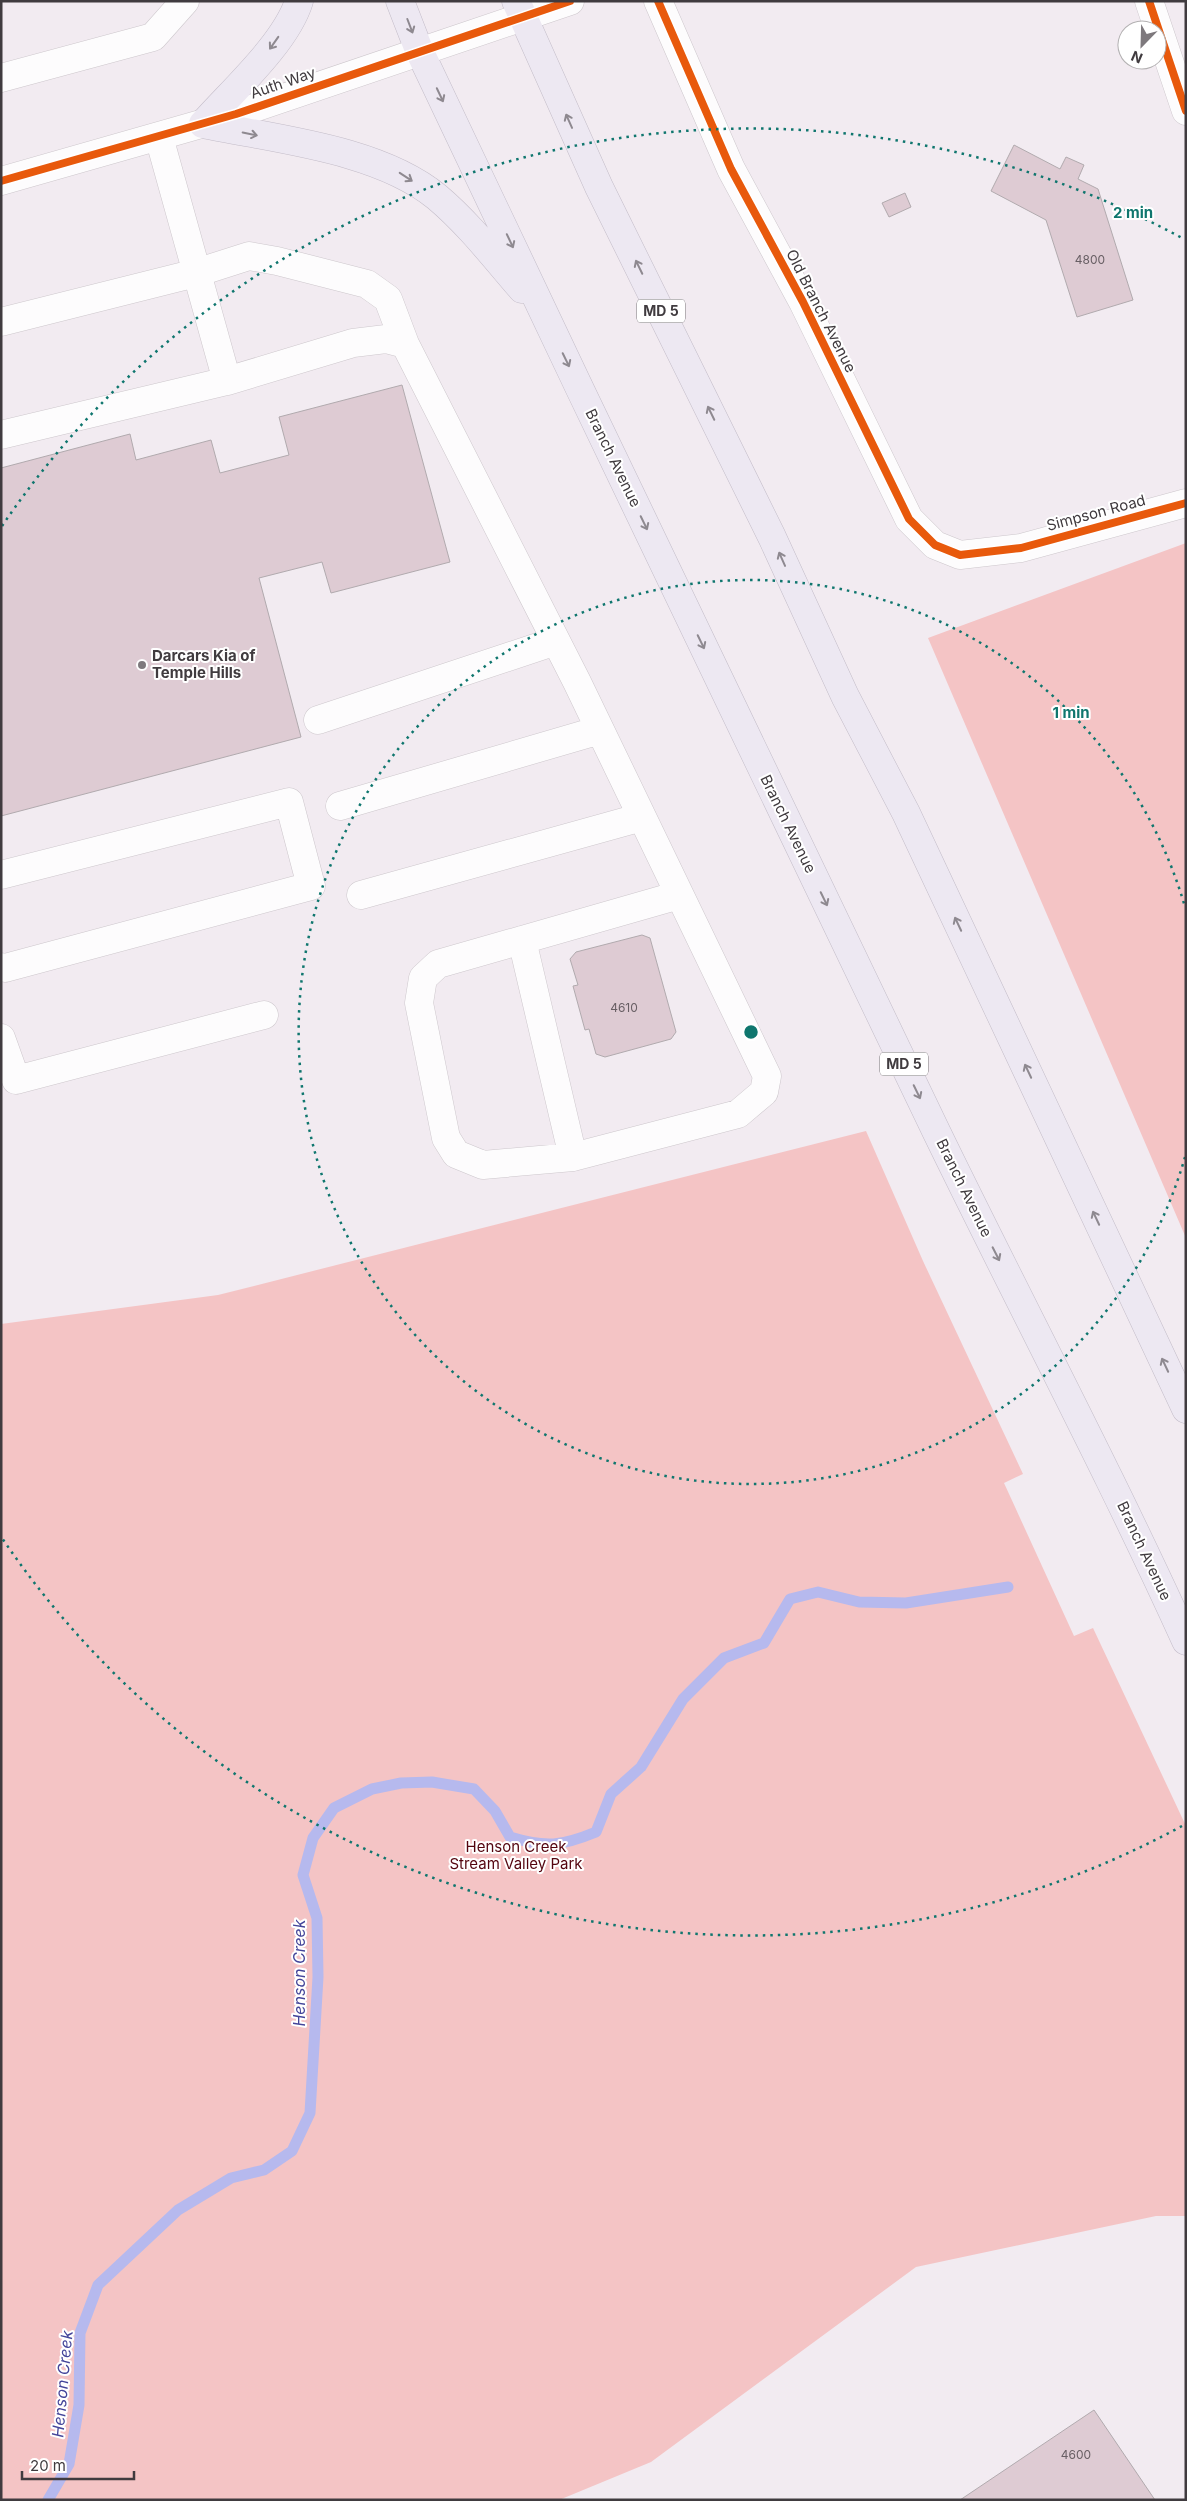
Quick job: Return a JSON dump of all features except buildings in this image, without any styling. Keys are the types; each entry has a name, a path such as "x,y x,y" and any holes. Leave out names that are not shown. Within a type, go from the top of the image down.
{"highway":[{"path":"203,124 267,54 295,13 299,1"},
{"name":"Branch Avenue","path":"400,1 419,50 545,316 978,1218 1134,1527 1186,1642"},
{"name":"MD 5","path":"519,9 599,187 772,537 844,696 910,822 1186,1410"},
{"path":"203,124 356,156 398,172 436,196 474,233 545,316"}],"street":[{"path":"1,78 153,37 185,1"},
{"name":"Auth Way","path":"1,181 203,124 419,50 519,9 570,1"},
{"name":"Old Branch Avenue","path":"658,1 731,168 803,302 909,518 935,545 960,555 1021,548"},
{"path":"1149,1 1186,111"},
{"path":"159,137 227,381"},
{"path":"1,322 196,273 250,256 367,284 388,299 405,344 556,640 767,1076 764,1092 738,1114 573,1157 483,1165 456,1154 446,1138 419,1004 423,978 438,964 679,895"},
{"path":"1,435 227,381 353,343 386,339 405,344"},
{"name":"Simpson Road","path":"1021,548 1182,504"},
{"path":"318,720 556,640"},
{"path":"340,806 600,730"},
{"path":"1,875 289,802 311,886 5,968 1,967"},
{"path":"361,894 642,817"},
{"path":"522,940 573,1157"},
{"path":"1,1038 16,1080 264,1015"}],"green space":[{"path":"1186,543 1186,1238 928,638"},
{"name":"Henson Creek Stream Valley Park","path":"866,1131 923,1261 1023,1474 1004,1483 1074,1636 1093,1628 1186,1826 1186,2216 1156,2216 916,2267 651,2462 559,2500 1,2500 1,1324 218,1295"}],"waterway":[{"name":"Henson Creek","path":"48,2500 69,2464 79,2405 80,2333 98,2285 178,2210 231,2178 264,2170 292,2151 310,2113 318,1977 317,1918 303,1875 313,1838 334,1808 372,1789 401,1783 432,1782 474,1789 495,1811 510,1837 544,1844 563,1843 573,1840 596,1832 611,1794 641,1767 683,1699 724,1658 764,1643 790,1599 818,1592 859,1602 906,1603 1008,1587"}],"cycle path":[{"path":"1,181 236,114 570,1"},
{"path":"658,1 731,169 803,302 909,519 935,545 960,555 1021,548 1186,503"},
{"path":"1149,1 1186,111"}],"place":[{"name":"Darcars Kia of Temple Hills","path":"142,665"}]}
